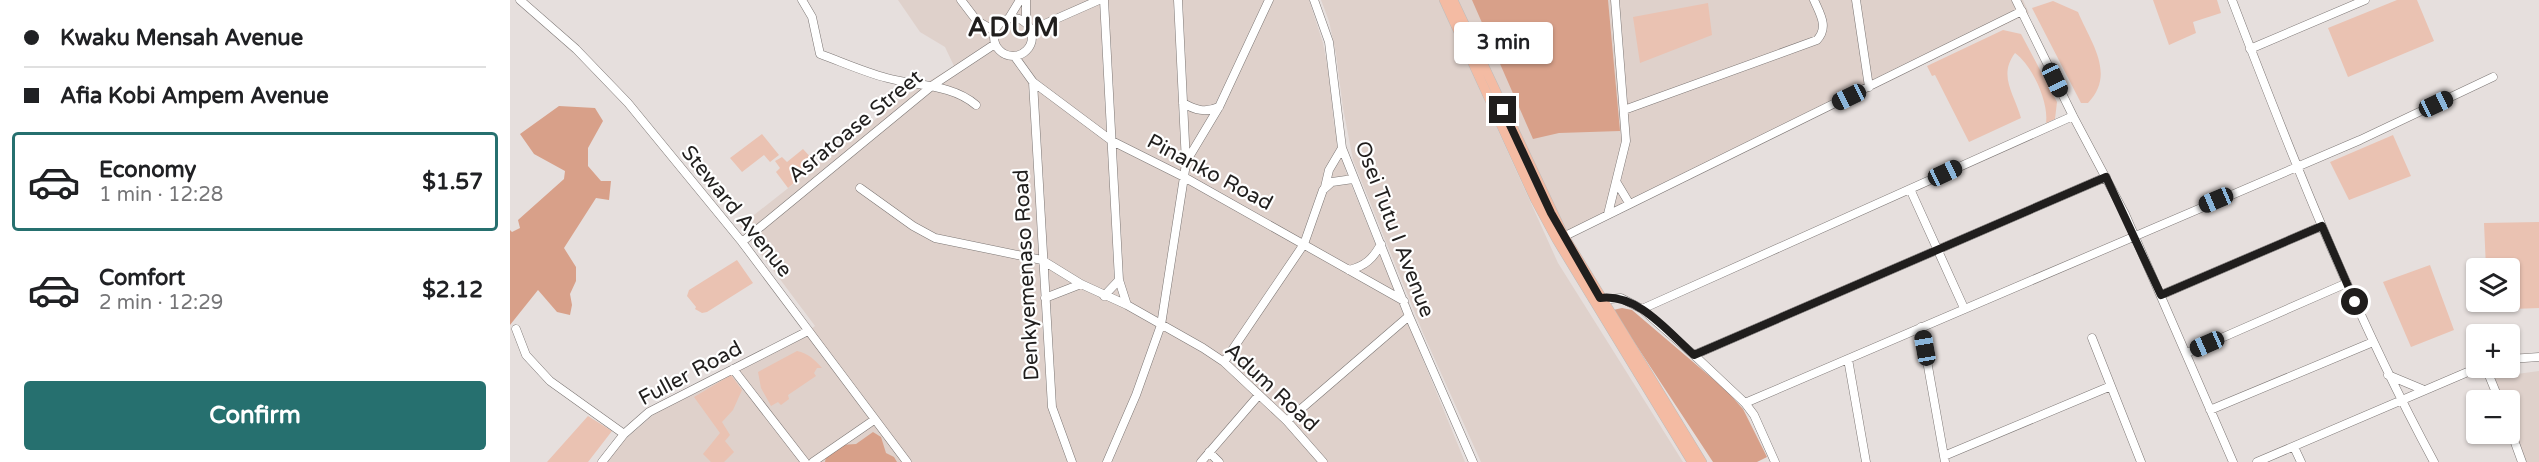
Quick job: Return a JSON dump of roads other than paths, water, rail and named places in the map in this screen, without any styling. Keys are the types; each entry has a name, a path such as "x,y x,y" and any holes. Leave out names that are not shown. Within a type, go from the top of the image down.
{"main road":[{"path":"1444,0 1535,199 1692,462"},
{"path":"1453,0 1560,238"},
{"path":"1597,300 1702,462"}],"street":[{"name":"Steward Avenue","path":"520,0 576,49 628,103 742,242 907,462"},
{"path":"802,0 812,17 820,54 888,78 933,86 969,99 976,105"},
{"path":"962,0 977,21 995,31"},
{"path":"1009,18 1020,0"},
{"path":"1026,0 1026,22 1033,40 1031,46 1027,51 1015,57 1002,54 995,44 995,31 1003,21 1009,18 1026,22"},
{"path":"1031,30 1099,0"},
{"path":"1104,0 1119,280 1127,305"},
{"path":"1107,462 1136,395 1161,325 1184,177 1186,163 1178,0"},
{"path":"1186,163 1218,107 1269,0"},
{"name":"Osei Tutu I Avenue","path":"1314,0 1329,42 1342,148 1409,316 1473,462"},
{"path":"1608,214 1625,150 1615,0"},
{"path":"1624,110 1817,40 1824,30 1814,0"},
{"path":"1856,0 1869,87"},
{"path":"2016,0 2134,235 2233,462"},
{"path":"2232,0 2322,226 2388,375 2434,462"},
{"path":"2250,49 2365,0"},
{"path":"1560,238 2022,11"},
{"name":"Asratoase Street","path":"742,242 933,86 995,44"},
{"name":"Pinanko Road","path":"1015,57 1033,82 1112,141 1184,177 1404,301"},
{"path":"1745,403 2360,140 2493,77"},
{"name":"Denkyemenaso Road","path":"1033,82 1052,407 1072,462"},
{"path":"1183,103 1200,110 1209,111 1218,107"},
{"path":"1642,309 2073,116"},
{"path":"1224,362 1304,244 1325,188 1329,170 1342,148"},
{"path":"1694,355 2106,177"},
{"path":"1325,188 1332,182 1353,179"},
{"path":"1617,183 1629,203"},
{"name":"Adum Road","path":"860,188 913,226 936,238 1042,260 1081,284 1127,305 1224,362 1287,421 1323,462"},
{"path":"1910,189 1964,308"},
{"path":"2161,295 2322,226"},
{"path":"1349,270 1370,261 1381,244"},
{"path":"1104,296 1119,280"},
{"path":"2187,353 2347,283"},
{"path":"1045,298 1081,284"},
{"path":"1597,300 1620,298 1642,309 1694,355 1745,403 1754,415 1775,462"},
{"path":"1287,421 1409,316"},
{"path":"1921,327 1944,459 2111,386"},
{"path":"516,329 526,355 550,381 624,434"},
{"name":"Fuller Road","path":"602,462 624,434 649,412 808,331"},
{"path":"2092,338 2141,462"},
{"path":"2210,410 2373,342"},
{"path":"2520,358 2539,357"},
{"path":"1848,359 1866,462"},
{"path":"733,369 805,462"},
{"path":"2257,462 2466,373"},
{"path":"2388,375 2424,390"},
{"path":"1201,462 1258,396"},
{"path":"813,462 874,420"},
{"path":"2515,444 2522,462"},
{"path":"2294,447 2301,462"},
{"path":"1209,452 1219,462"}],"district":[{"name":"ADUM","path":"1014,27"}]}
